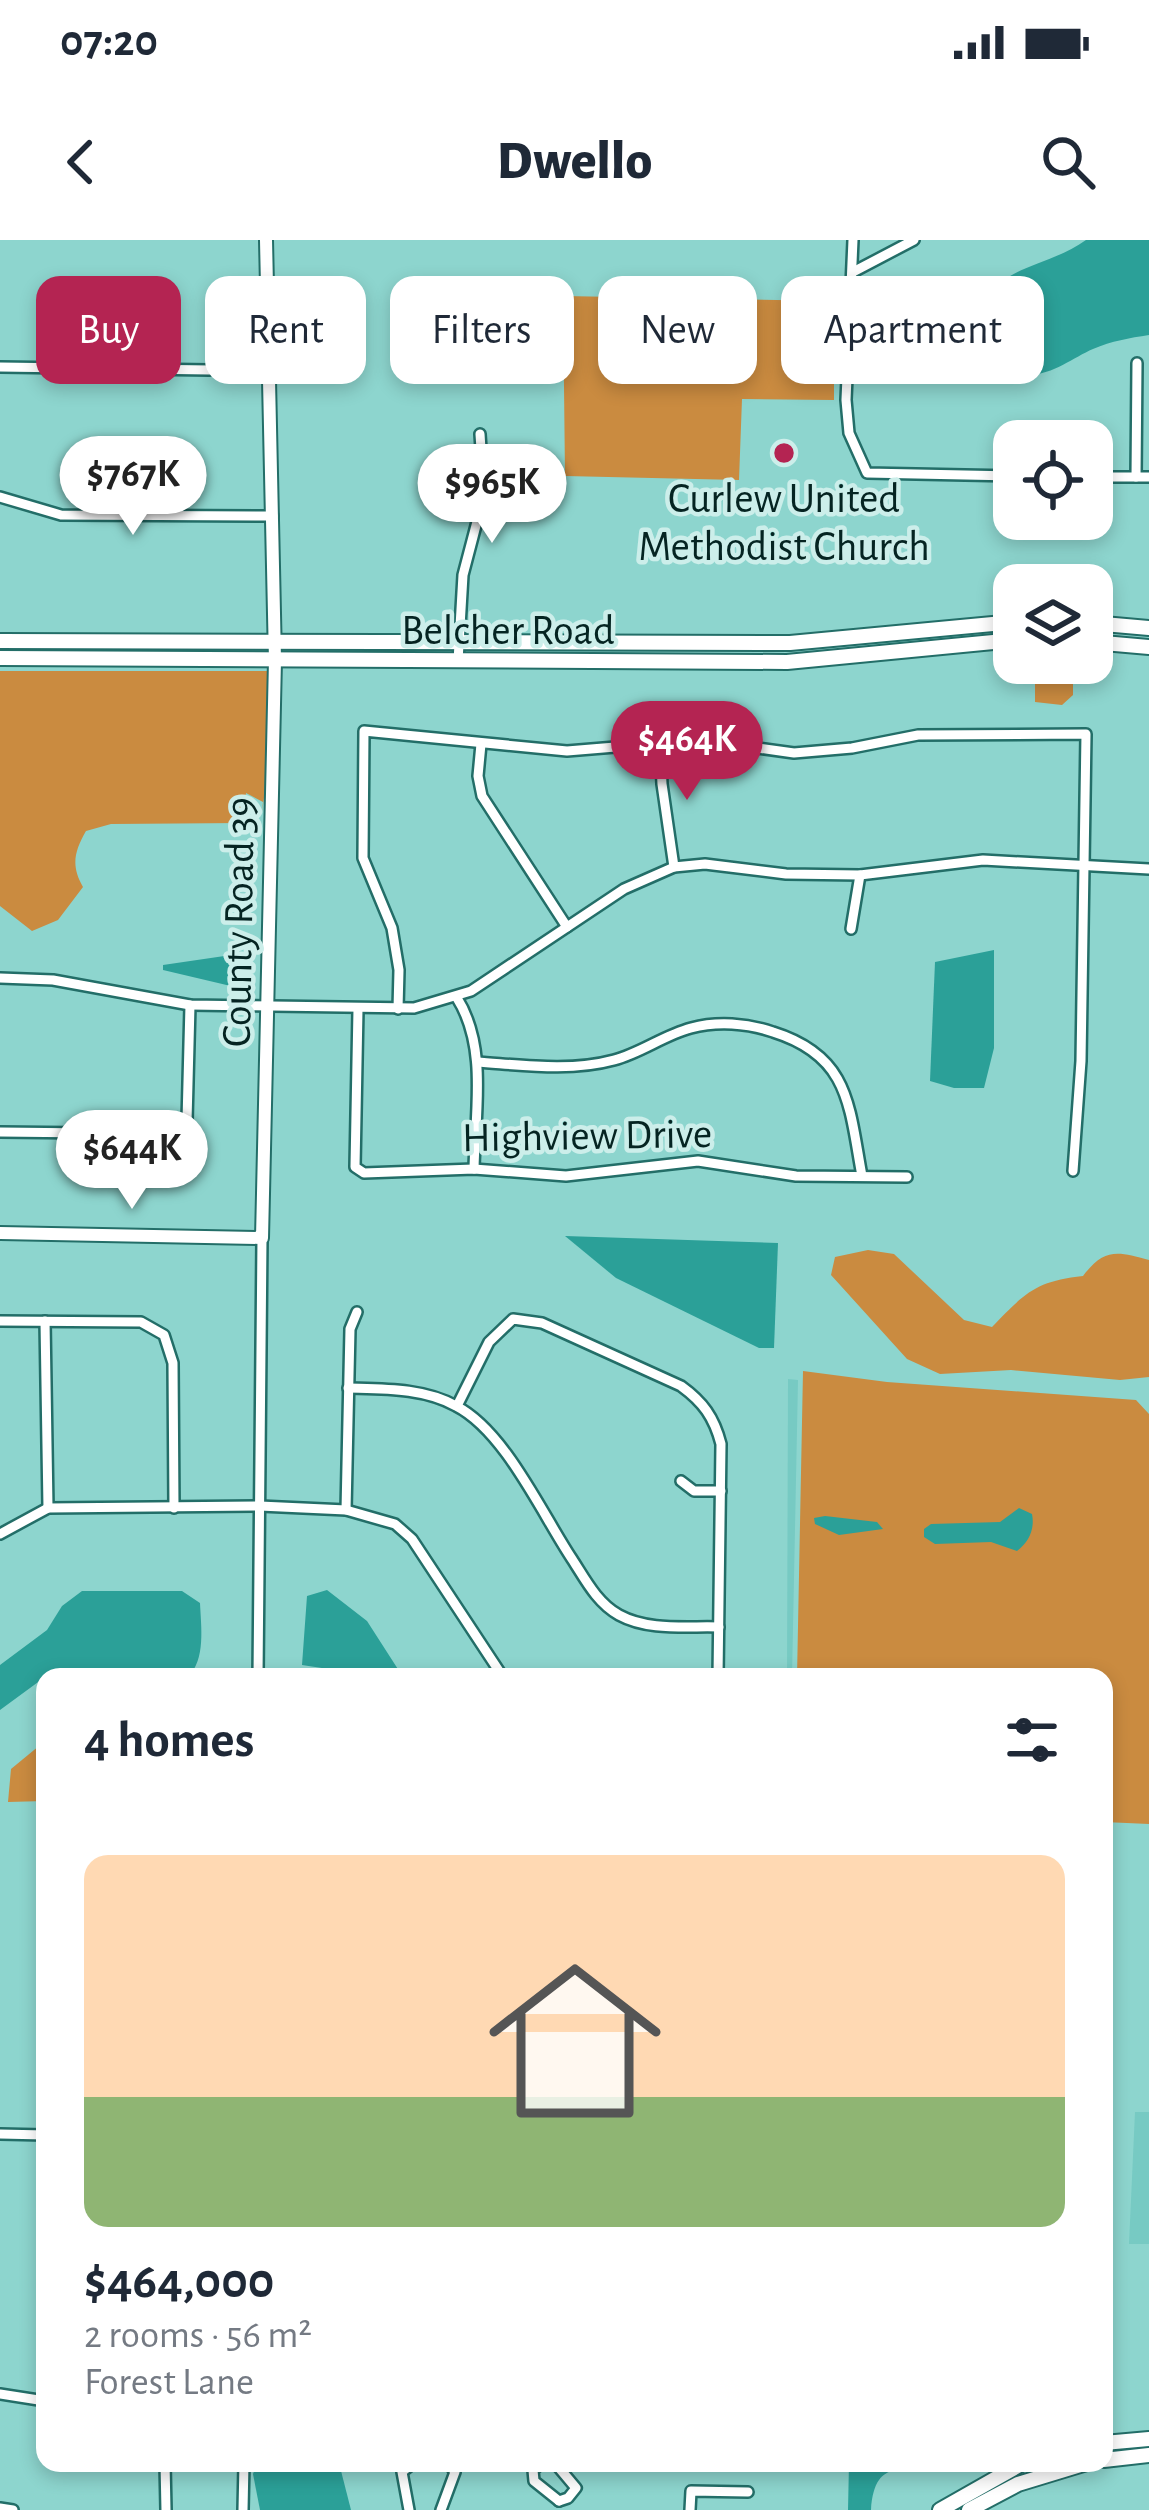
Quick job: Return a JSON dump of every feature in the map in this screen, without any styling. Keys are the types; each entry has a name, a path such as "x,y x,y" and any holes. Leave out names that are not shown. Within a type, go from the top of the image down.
{"main road":[{"name":"Belcher Road","path":"0,640 790,643 993,623"},
{"path":"1113,625 1149,628"},
{"name":"Belcher Road","path":"0,658 788,662 993,642"},
{"path":"1113,644 1149,647"},
{"path":"1113,2443 1149,2439"},
{"path":"1113,2459 1149,2455"},
{"path":"940,2510 1007,2472"},
{"path":"969,2510 1033,2472"}],"street":[{"name":"County Road 39","path":"258,1668 275,660 266,240"},
{"path":"853,240 846,400 849,433 868,473 993,476"},
{"path":"853,272 914,240"},
{"path":"1136,477 1137,364"},
{"path":"0,367 205,370"},
{"path":"458,661 463,575 484,495 479,434"},
{"path":"1113,477 1149,477"},
{"path":"0,497 62,515 273,516"},
{"path":"398,1009 399,970 392,928 363,858 364,731 567,751 700,740 794,753 918,735 1086,734 1081,1061 1073,1171"},
{"path":"661,742 674,867"},
{"path":"481,744 478,776 482,796 567,926"},
{"path":"0,978 53,980 190,1005 398,1009 457,998 639,879 674,867 705,864 786,874 860,875 983,860 1149,869"},
{"path":"851,929 860,875"},
{"path":"457,998 472,1028 477,1062 474,1169"},
{"path":"0,1132 182,1134 187,1121 190,1005"},
{"name":"Highview Drive","path":"358,1009 355,1167 364,1174 474,1169 566,1176 698,1161 796,1175 907,1177"},
{"path":"477,1062 581,1065 616,1060 700,1026 771,1031 804,1042 837,1072 862,1176"},
{"path":"0,1233 262,1238"},
{"path":"346,1510 350,1329 357,1312"},
{"path":"457,1406 490,1342 513,1319 542,1323 698,1398 716,1423 721,1444 718,1668"},
{"path":"0,1321 141,1322 164,1335 173,1363 174,1508"},
{"path":"45,1321 48,1508"},
{"path":"348,1388 401,1390 457,1406 500,1447 605,1605 643,1624 718,1627"},
{"path":"681,1481 694,1490 721,1491"},
{"path":"0,1534 48,1508 346,1510 394,1524 412,1539 496,1668"},
{"path":"0,2134 36,2135"},
{"path":"0,2394 36,2400"},
{"path":"165,2472 166,2510"},
{"path":"243,2510 244,2472"},
{"path":"402,2472 409,2510"},
{"path":"441,2510 455,2472"},
{"path":"533,2472 534,2481 560,2506 576,2488 563,2472"},
{"path":"690,2510 691,2491 748,2492"},
{"path":"0,2508 13,2510"}],"shaded area":[{"path":"1086,240 1149,240 1149,335 1100,346 1044,372 1044,276 1011,276"},
{"path":"574,296 598,297 598,384 757,384 757,300 781,300 781,384 834,384 834,400 742,399 739,480 565,476 564,384 574,384"},
{"path":"0,671 269,671 267,775 262,813 263,802 246,793 243,823 111,824 86,831 76,859 83,887 58,920 32,931 0,906"},
{"path":"1035,684 1073,684 1073,695 1062,705 1035,702"},
{"path":"994,950 994,1048 984,1088 954,1088 930,1081 935,962"},
{"path":"238,954 235,987 163,970 163,965"},
{"path":"565,1236 778,1243 774,1348 759,1348 616,1278"},
{"path":"868,1250 894,1254 964,1320 992,1327 1032,1291 1053,1281 1083,1276 1105,1256 1149,1260 1149,1377 1120,1380 1011,1370 940,1374 907,1359 831,1275 835,1257"},
{"path":"803,1371 887,1382 1136,1400 1149,1414 1149,1824 1113,1822 1113,1668 797,1668"},
{"path":"788,1379 798,1380 792,1668 787,1668"},
{"path":"1019,1508 1032,1514 1033,1525 1017,1551 991,1542 935,1544 924,1537 924,1529 931,1524 1000,1522"},
{"path":"814,1518 877,1522 883,1529 839,1535 815,1524"},
{"path":"327,1590 367,1621 397,1668 302,1665 307,1596"},
{"path":"82,1591 182,1591 200,1603 198,1661 195,1668 36,1668 36,1684 0,1710 0,1665 47,1630 62,1606"},
{"path":"36,1748 36,1801 8,1802 11,1769"},
{"path":"1135,2112 1149,2112 1149,2244 1129,2244"},
{"path":"341,2472 351,2510 260,2510 253,2474"},
{"path":"849,2472 889,2472 879,2480 871,2510 848,2510"}],"place":[{"name":"Curlew United Methodist Church","path":"784,453"}]}
